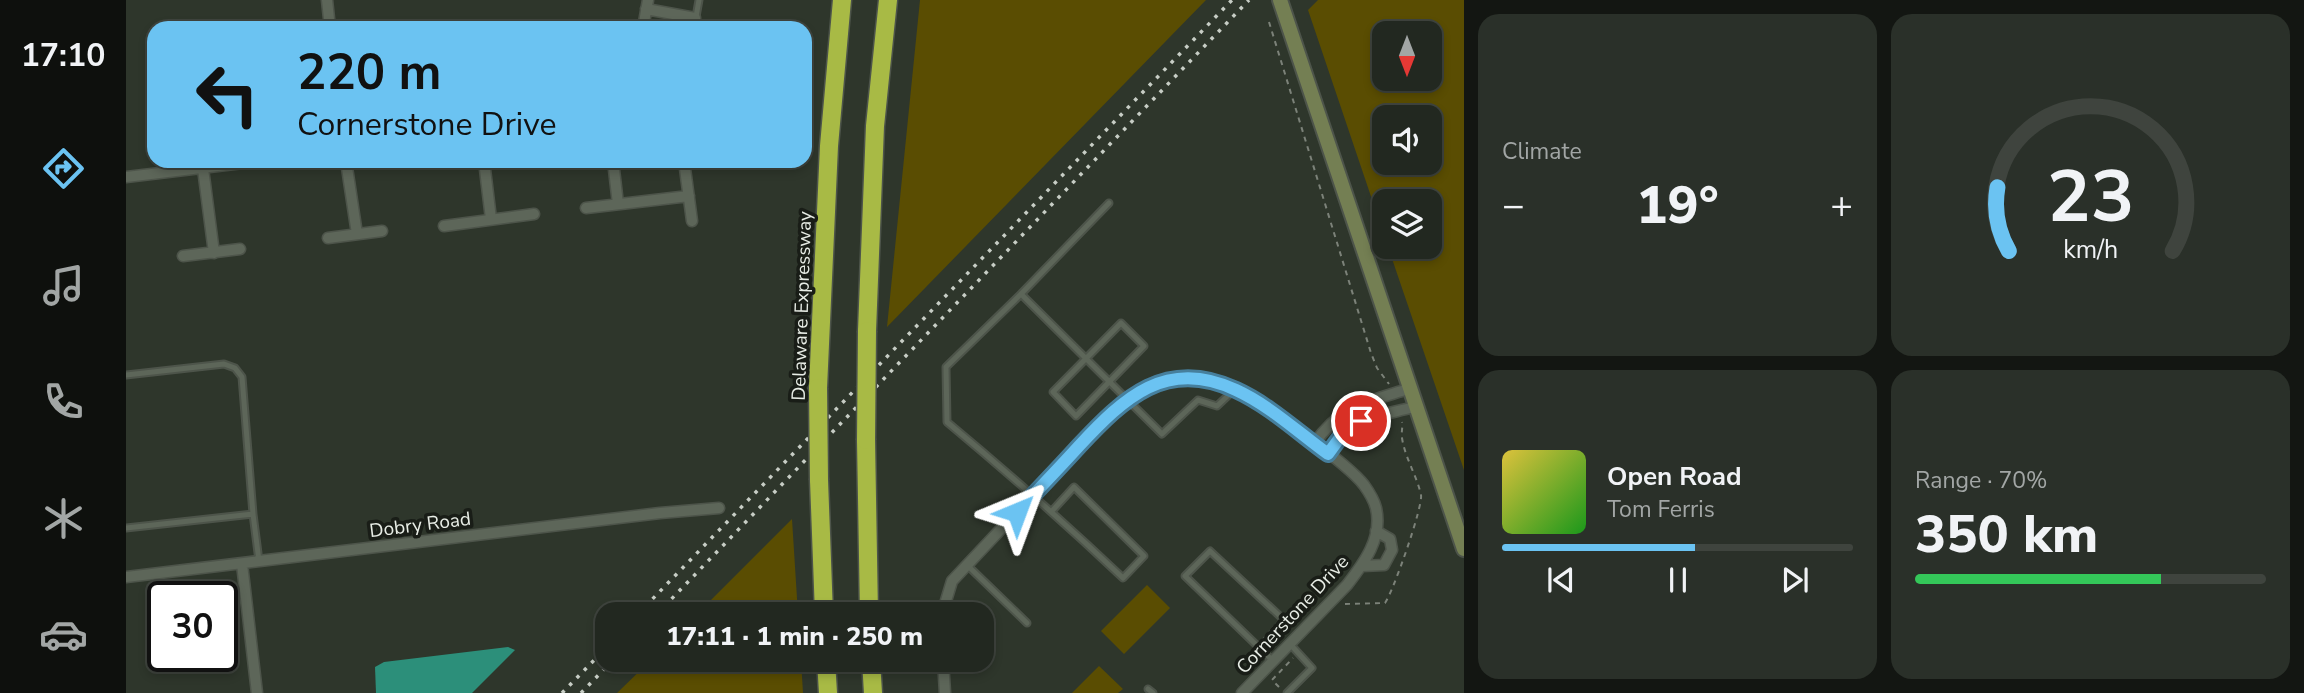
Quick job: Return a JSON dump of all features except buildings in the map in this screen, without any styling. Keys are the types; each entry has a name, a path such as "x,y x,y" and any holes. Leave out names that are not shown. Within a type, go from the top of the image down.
{"highway":[{"name":"Delaware Expressway","path":"824,602 818,388 829,146 842,0"},
{"path":"869,602 867,331 875,126 888,0"},
{"path":"827,672 828,693"},
{"path":"872,672 873,693"}],"street":[{"path":"327,0 329,21"},
{"path":"1280,0 1414,407 1464,549"},
{"path":"647,5 689,21"},
{"path":"126,177 179,168"},
{"path":"203,168 214,253"},
{"path":"347,168 357,234"},
{"path":"485,168 491,219"},
{"path":"614,168 618,204"},
{"path":"685,168 692,221"},
{"path":"586,208 689,196"},
{"path":"444,226 534,214"},
{"path":"328,239 383,231"},
{"path":"183,256 240,249"},
{"name":"Cornerstone Drive","path":"945,602 949,587 966,564 1126,399 1148,387 1185,379 1236,389 1353,474 1371,496 1376,513 1376,531 1362,566 1242,693"},
{"path":"1314,444 1336,417 1346,410 1408,389"},
{"path":"1328,454 1344,432 1356,423 1414,407"},
{"name":"Dobry Road","path":"126,577 719,508"},
{"path":"1362,566 1380,567 1387,563 1392,545 1390,539 1376,531"},
{"path":"242,564 257,693"},
{"path":"944,672 945,693"}],"lane":[{"path":"694,21 698,0"},
{"path":"1052,511 1074,487 1144,556 1123,578 1052,511 1034,494 947,422 946,367 1109,203"},
{"path":"1021,294 1162,434 1198,400 1217,406 1236,389"},
{"path":"1121,323 1144,346 1110,383 1076,416 1053,392 1121,323"},
{"path":"126,375 224,364 236,368 242,377 259,561"},
{"path":"126,528 253,514"},
{"path":"1259,648 1284,620 1210,551 1185,576 1259,648 1273,661"},
{"path":"966,564 1027,623"},
{"path":"1286,693 1312,668 1290,644"}],"path":[{"path":"1269,22 1371,353 1394,394"},
{"path":"1343,606 1348,603 1385,603 1392,593 1401,560 1420,511 1421,497 1401,436 1403,427 1399,411"},
{"path":"1286,693 1272,680 1298,653"}],"shaded area":[{"path":"920,0 1206,0 887,327"},
{"path":"1318,0 1464,0 1464,470 1392,259 1442,259 1442,189 1372,189 1372,199 1308,10"},
{"path":"792,519 797,602 709,602"},
{"path":"1147,585 1170,608 1124,654 1101,631"},
{"path":"1099,666 1123,689 1118,693 1072,693"},
{"path":"639,672 802,672 803,693 617,693"}],"water":[{"path":"508,647 515,650 472,693 376,693 375,667 384,662"}],"railway":[{"path":"650,602 1232,0"},
{"path":"669,602 1249,0"},
{"path":"562,693 595,659"},
{"path":"581,693 601,672"}],"route":[{"path":"1017,512 1112,410 1132,394 1167,381 1197,379 1236,389 1328,454 1344,432 1361,421"}]}
